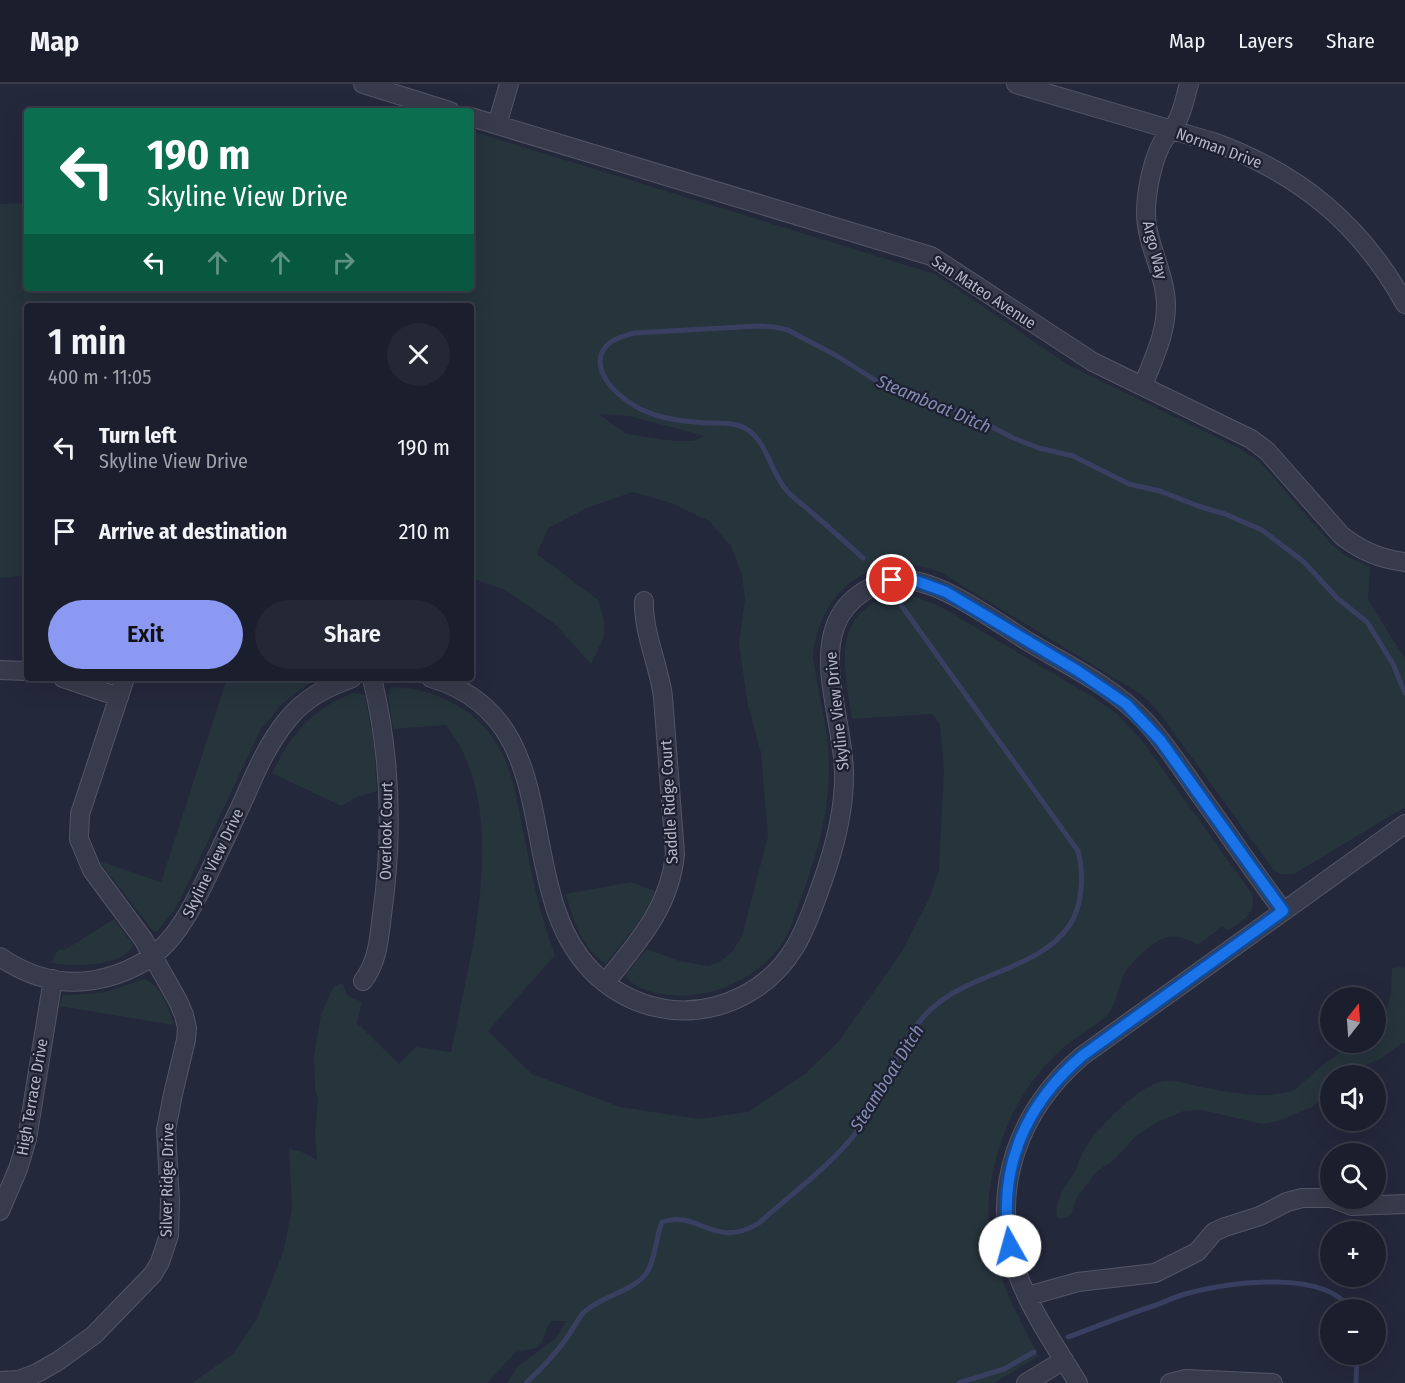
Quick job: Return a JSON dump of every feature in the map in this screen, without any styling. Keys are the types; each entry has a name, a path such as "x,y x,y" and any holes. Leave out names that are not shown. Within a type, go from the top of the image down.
{"street":[{"path":"363,84 440,108"},
{"path":"497,125 509,84"},
{"name":"Norman Drive","path":"1016,84 1238,152 1295,182 1322,201 1374,254 1405,304"},
{"name":"Argo Way","path":"1143,385 1158,348 1166,309 1165,292 1148,230 1147,196 1159,151 1180,115 1189,84"},
{"name":"San Mateo Avenue","path":"474,118 931,256 1081,355 1251,439 1273,456 1342,536 1372,555 1405,562"},
{"name":"Skyline View Drive","path":"439,681 459,688 475,699 511,738 529,787 551,892 562,928 579,957 605,984 634,1000 651,1006 670,1010 708,1008 743,996 759,986 785,963 800,939 833,849 843,799 844,768 830,664 831,639 840,617 853,600 865,591 892,580 916,581 946,592 1078,671 1126,704 1160,740 1283,911"},
{"name":"Saddle Ridge Court","path":"605,984 654,920 668,891 675,854 661,677 644,613 644,601"},
{"path":"0,670 24,671"},
{"path":"72,681 119,697"},
{"name":"Silver Ridge Drive","path":"0,1381 19,1380 37,1373 94,1335 145,1284 160,1262 165,1249 170,1219 166,1130 187,1028 178,1001 153,955 92,870 84,855 80,839 80,814 124,681"},
{"name":"Skyline View Drive","path":"0,957 30,973 74,982 107,977 136,967 153,955 173,937 190,914 260,763 276,734 298,707 312,696 344,681"},
{"name":"Overlook Court","path":"363,981 370,971 377,951 388,864 386,755 373,681"},
{"path":"1078,1383 1028,1296 1017,1271 1010,1246 1006,1223 1006,1201 1014,1157 1021,1135 1056,1080 1082,1056 1405,824"},
{"name":"High Terrace Drive","path":"0,1211 18,1169 27,1139 53,979"},
{"path":"1028,1296 1078,1282 1155,1273 1197,1252 1214,1232 1220,1229 1260,1216 1287,1202 1302,1198 1320,1198"},
{"path":"1386,1205 1405,1204"},
{"path":"1026,1383 1064,1360"},
{"path":"1170,1383 1186,1379 1274,1383"}],"shaded area":[{"path":"474,132 935,274 1070,366 1241,449 1261,463 1332,545 1346,556 1370,567 1368,600 1405,659 1405,807 1294,874 1279,874 1272,868 1164,719 1139,693 940,572 916,566 894,565 873,570 854,580 839,594 826,612 818,633 813,657 829,752 827,801 812,866 790,929 781,945 765,963 745,977 723,988 682,996 651,992 633,984 627,978 627,973 647,949 680,961 708,966 718,963 732,952 742,936 768,836 761,753 748,705 739,644 745,599 742,575 731,546 709,521 671,503 633,492 589,507 548,528 537,554 598,600 604,620 604,637 591,664 556,625 505,590 474,579 474,303 24,303 24,577 0,578 0,204 24,203 24,291 474,291","holes":["599,414 629,416 705,436 693,441 675,441 626,434"]},
{"path":"897,594 911,595 941,607 1093,697 1117,714 1141,739 1252,894 1251,912 1229,930 1222,927 1198,945 1180,937 1163,938 1143,952 1124,975 1109,1013 1065,1046 1036,1076 1006,1128 999,1147 990,1188 988,1211 990,1234 1000,1275 1038,1356 994,1383 507,1383 517,1367 555,1339 566,1321 552,1321 542,1342 536,1348 516,1352 487,1383 192,1383 232,1355 257,1319 284,1249 292,1207 289,1149 300,1151 317,1160 315,1135 318,1099 315,1089 314,1056 321,1014 333,988 342,983 348,996 362,1002 357,1023 399,1064 416,1047 451,1052 468,972 481,884 482,841 478,798 466,760 446,725 393,729 388,695 391,687 408,688 441,697 471,715 494,740 503,755 513,784 537,896 555,955 488,1031 532,1074 620,1107 699,1119 748,1112 805,1074 839,1041 901,953 930,897 939,870 944,769 940,724 932,714 852,719 846,680 846,643 851,627 860,613 875,602"},
{"path":"226,681 312,681 282,704 261,729 182,896 173,912 157,931 153,931 99,861 161,882"},
{"path":"353,693 365,695 374,745 377,791 359,796 341,806 272,773 287,746 304,724 326,707"},
{"path":"631,882 655,891 640,920 604,963 584,941 575,923 566,894"},
{"path":"114,919 133,945 127,952 108,962 96,964 51,963 58,950 66,949"},
{"path":"1392,968 1405,968 1405,1044 1402,1043 1380,1059 1366,1065 1323,1065 1339,1053 1386,1053 1386,1011 1391,995"},
{"path":"144,979 155,986 159,992 167,1005 174,1025 59,1006 63,995 102,993"},
{"path":"1320,1068 1320,1100 1312,1107 1278,1121 1262,1124 1202,1110 1184,1111 1159,1121 1135,1137 1115,1159 1096,1172 1076,1199 1071,1215 1057,1218 1056,1210 1060,1196 1089,1142 1125,1104 1148,1087 1170,1081 1223,1091 1265,1095 1294,1090"}],"waterway":[{"name":"Steamboat Ditch","path":"863,558 787,491 760,443 748,430 729,424 666,418 641,409 619,394 609,384 601,370 601,355 606,346 614,340 634,333 758,326 788,330 837,356 886,387 919,395 1039,448 1073,456 1129,484 1160,491 1262,530 1304,562 1337,598 1367,622 1393,664 1405,693"},
{"name":"Steamboat Ditch","path":"526,1383 557,1351 584,1312 632,1286 646,1274 662,1222 675,1219 718,1232 730,1233 759,1223 837,1155 858,1130 903,1047 924,1016 952,993 1025,961 1042,951 1057,940 1074,918 1081,889 1078,851 901,605"},
{"name":"Steamboat Ditch","path":"1068,1337 1185,1294 1228,1285 1276,1282 1299,1284 1321,1288 1341,1299"},
{"name":"Steamboat Ditch","path":"959,1383 1004,1369 1034,1352"},
{"name":"Steamboat Ditch","path":"1356,1383 1357,1365"}],"route":[{"path":"892,580 916,581 946,592 1078,671 1126,704 1160,740 1283,911 1110,1035 1056,1080 1031,1115 1014,1157 1006,1201 1006,1223 1010,1246"}]}
